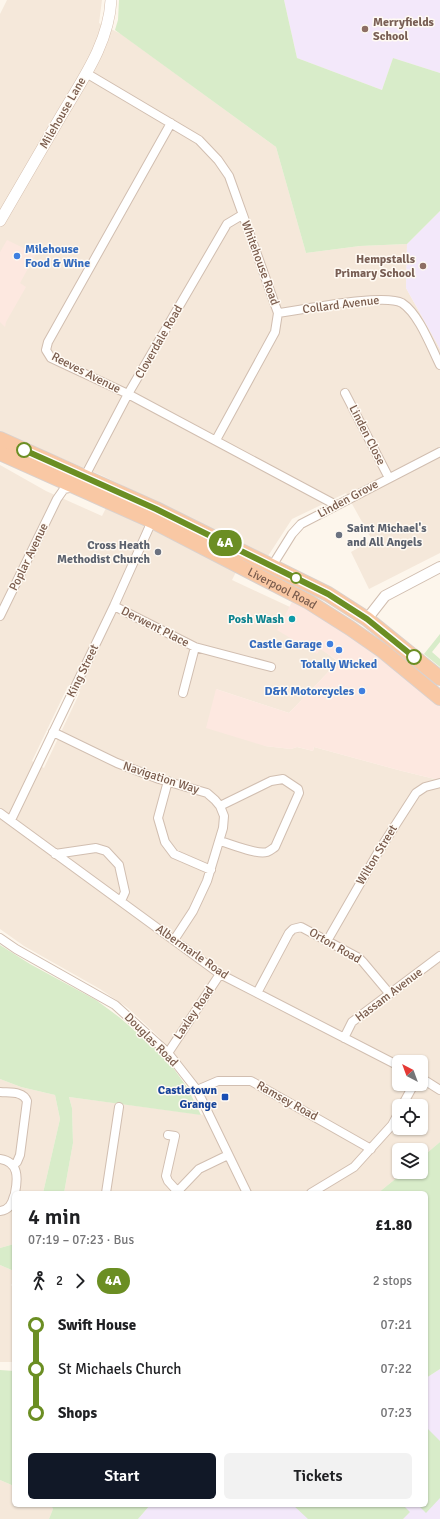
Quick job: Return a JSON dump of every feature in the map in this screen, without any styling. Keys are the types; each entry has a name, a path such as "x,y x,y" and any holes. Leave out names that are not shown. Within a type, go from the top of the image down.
{"highway":[{"name":"Liverpool Road","path":"0,439 152,521 309,602 360,625 440,678"},
{"name":"Liverpool Road","path":"0,453 156,509 328,594 360,625"},
{"path":"360,625 402,659 420,681 440,698"}],"main road":[{"name":"Milehouse Lane","path":"0,221 86,73 103,40 111,14 111,0"}],"street":[{"name":"Whitehouse Road","path":"86,73 199,140 218,160 229,176 278,313 275,332 216,440"},
{"name":"Reeves Avenue","path":"171,123 46,347 46,350 52,358 128,394 336,505"},
{"name":"Cloverdale Road","path":"81,482 128,394 227,224 242,215"},
{"name":"Collard Avenue","path":"278,313 376,299 401,303 415,316 440,365"},
{"name":"Linden Close","path":"345,393 389,478"},
{"name":"Linden Grove","path":"272,566 292,534 301,524 440,452"},
{"name":"Poplar Avenue","path":"0,616 57,499 64,490 81,482"},
{"name":"King Street","path":"11,820 114,606 152,521"},
{"path":"360,625 385,596 440,567"},
{"name":"Derwent Place","path":"114,606 195,648 271,667"},
{"name":"Derwent Place","path":"182,693 195,648"},
{"name":"Navigation Way","path":"53,732 117,763 207,793 220,806"},
{"path":"174,940 193,911 207,882 223,828 224,816 220,806 271,781 279,779 283,779 298,789 298,793 275,847 271,851 266,853 259,852 220,841"},
{"path":"168,781 158,818 165,842 174,854 211,870"},
{"name":"Wilton Street","path":"327,941 363,878 416,793 425,787 440,783"},
{"name":"Albermarle Road","path":"0,813 220,974 392,1062"},
{"path":"55,854 96,848 106,851 119,865 125,892 121,901"},
{"name":"Orton Road","path":"257,993 291,930 301,927 359,958 389,993"},
{"name":"Douglas Road","path":"0,938 16,949 115,1005 168,1053 197,1090 246,1191"},
{"name":"Hassam Avenue","path":"344,1038 352,1022 440,956"},
{"name":"Laxley Road","path":"168,1053 220,974"},
{"name":"Ramsey Road","path":"197,1090 218,1082 251,1081 371,1148"},
{"path":"428,1081 438,1086"},
{"path":"0,1092 21,1094 26,1097 27,1101 20,1155 17,1162 13,1165"},
{"path":"106,1191 119,1107"},
{"path":"314,1191 354,1167 392,1125"},
{"path":"168,1135 175,1136 166,1176 176,1191"},
{"path":"178,1191 199,1169 228,1155"},
{"path":"0,1159 7,1160 13,1165 17,1182 15,1191"},
{"path":"0,1211 5,1210 11,1205 12,1202"}],"shaded area":[{"path":"7,0 102,0 99,23 121,34 276,147 306,253 360,246 407,244 406,288 440,349 440,553 369,589 351,552 372,540 346,493 292,519 268,556 101,475 0,432 0,14"},
{"name":"Merryfields School","path":"284,0 440,0 440,73 393,58 382,90 297,58"},
{"name":"Hempstalls Primary School","path":"440,211 440,349 406,288 407,244"},
{"path":"7,240 36,254 20,283 26,287 6,322 5,327 0,322 0,252"},
{"path":"0,465 46,491 102,516 107,506 236,572 232,580 290,607 317,653 320,648 340,663 335,667 334,666 289,713 216,689 265,746 291,749 297,747 313,751 314,747 402,771 435,779 440,778 440,1142 428,1152 428,1143 392,1143 392,1179 395,1179 380,1191 64,1191 73,1143 72,1108 69,1097 212,1116 185,1067 158,1036 128,1008 100,989 24,946 0,929","holes":["68,686 80,692 44,768 32,761"]},
{"path":"293,600 306,607 362,645 440,704 440,778 435,779 402,771 314,747 313,751 297,747 291,749 265,746 206,728 216,689 289,713 334,666 336,667 339,663 337,660 320,649 317,654 277,630"},
{"path":"0,1079 21,1087 55,1095 60,1119 43,1191 12,1191 12,1245 0,1248"},
{"path":"0,1265 12,1270 12,1362 0,1362"},
{"path":"440,1369 440,1519 138,1519 148,1507 428,1507 428,1377"},
{"path":"0,1480 12,1485 12,1507 52,1507 53,1509 49,1519 0,1519"}],"green space":[{"path":"119,0 284,0 297,58 382,90 393,58 440,73 440,211 407,244 360,246 306,253 276,147 115,30 118,20"},
{"path":"440,634 440,642 432,652 440,659 440,667 424,654"},
{"path":"0,945 30,964 96,1000 119,1017 166,1058 187,1087 201,1115 69,1097 72,1108 73,1143 64,1191 43,1191 60,1119 55,1095 21,1087 0,1079"},
{"path":"440,1142 440,1369 428,1377 428,1191 380,1191 395,1179 428,1179 428,1152"},
{"path":"12,1245 12,1270 0,1265 0,1248"},
{"path":"0,1370 12,1371 12,1485 0,1480"},
{"path":"428,1429 440,1441 440,1498 426,1513 420,1507 428,1507"},
{"path":"52,1507 148,1507 138,1519 49,1519 53,1509"},
{"path":"295,1507 405,1507 410,1512 403,1519 308,1519"}],"bus line":[{"name":"4A","path":"24,450 156,509 328,594 352,608 385,632 414,657"}],"place":[{"name":"Merryfields School","path":"365,29"},
{"name":"Milehouse Food & Wine","path":"17,256"},
{"name":"Hempstalls Primary School","path":"423,266"},
{"name":"Saint Michael's and All Angels","path":"339,535"},
{"name":"Cross Heath Methodist Church","path":"158,552"},
{"name":"Posh Wash","path":"292,619"},
{"name":"Castle Garage","path":"330,644"},
{"name":"Totally Wicked","path":"339,650"},
{"name":"D&K Motorcycles","path":"362,691"},
{"name":"Castletown Grange","path":"225,1097"}]}
